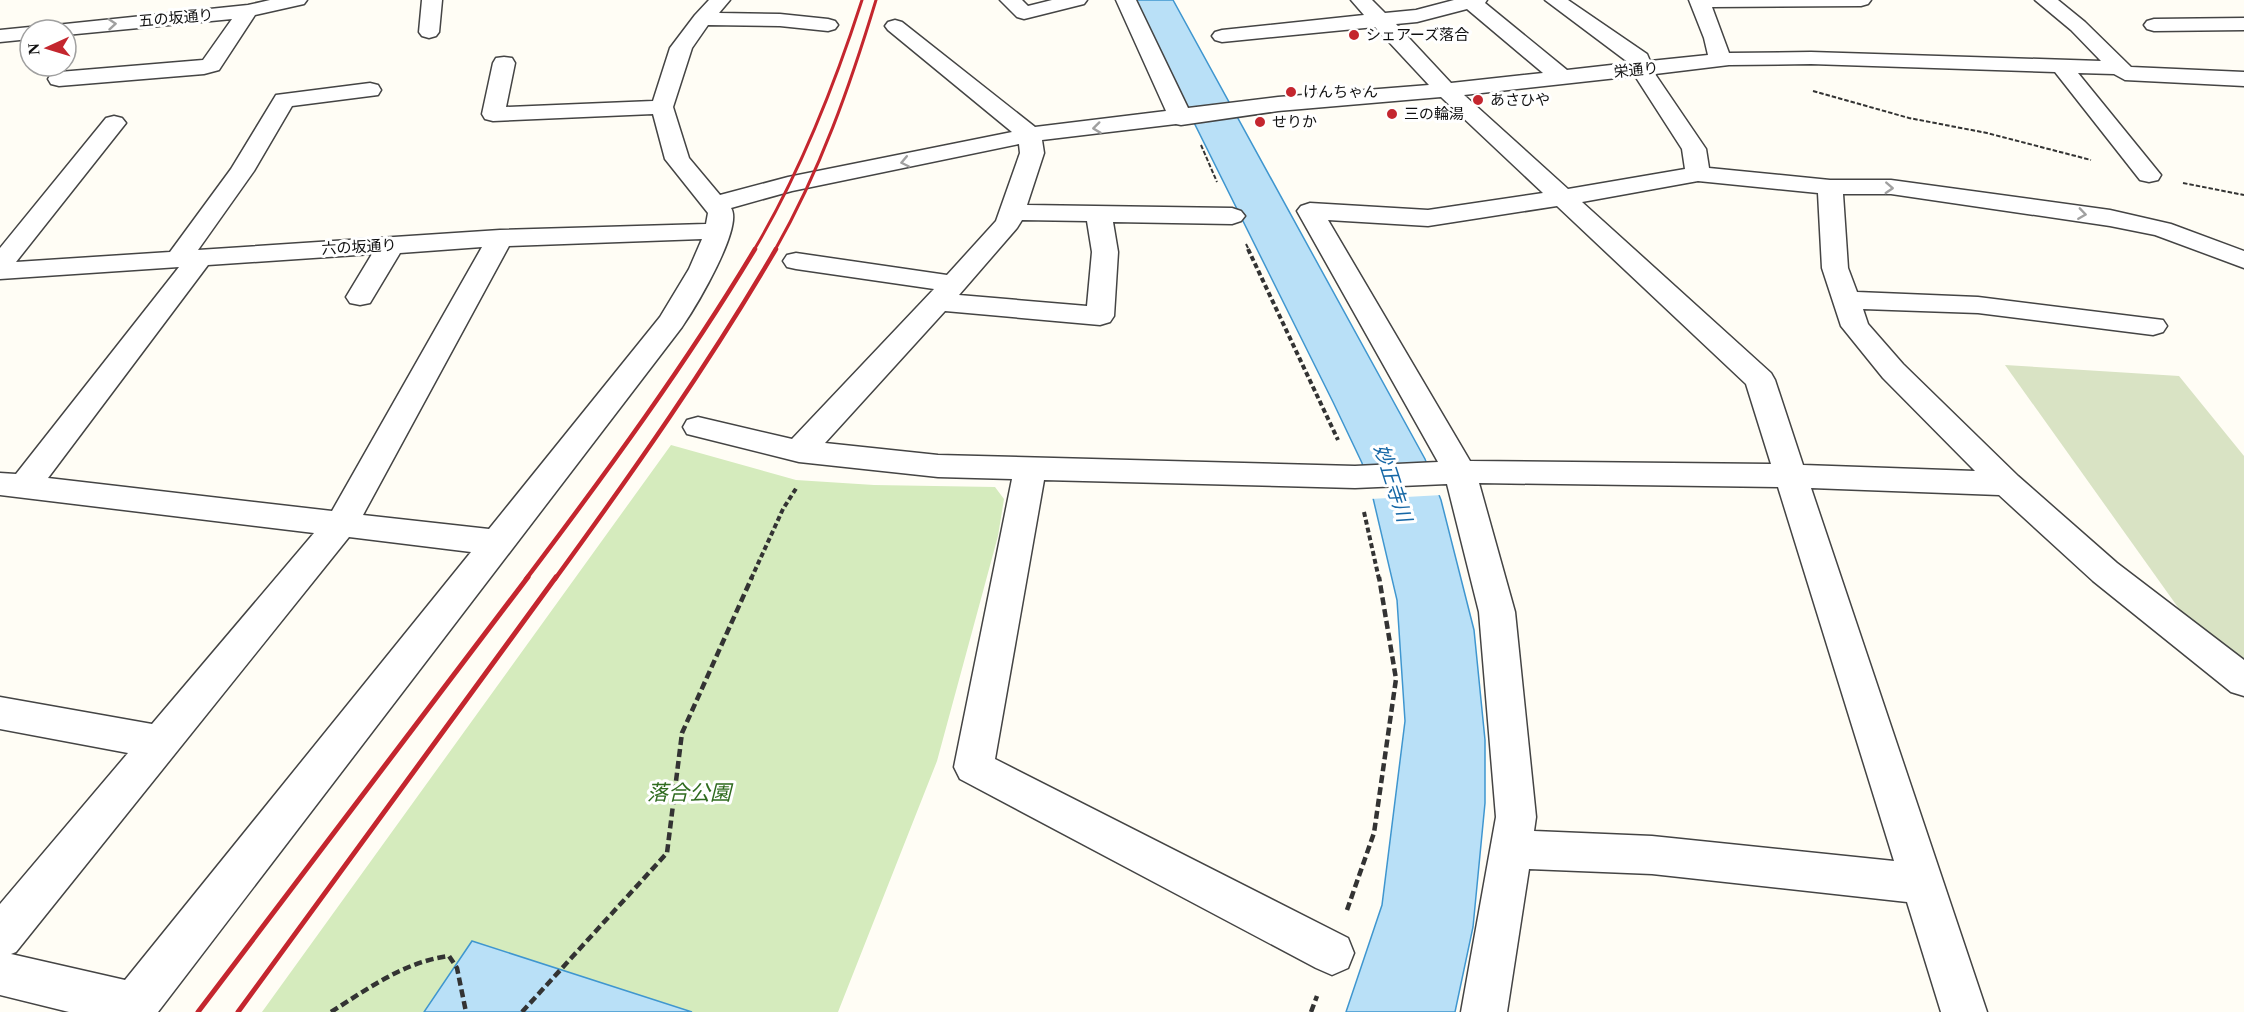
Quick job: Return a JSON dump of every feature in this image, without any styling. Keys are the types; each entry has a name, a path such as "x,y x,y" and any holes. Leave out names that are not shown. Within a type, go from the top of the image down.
{"street":[{"name":"五の坂通り","path":"78,27 182,9 248,11 297,0"},
{"path":"429,32 432,0"},
{"path":"1010,0 1024,13 1077,0"},
{"path":"1125,0 1186,117"},
{"path":"1361,0 1446,90 1760,380 1965,1012"},
{"path":"1555,0 1639,59 1648,78 1694,149 1698,174"},
{"path":"1720,60 1715,38 1700,0 1861,0"},
{"path":"2045,0 2078,26 2119,68"},
{"path":"1222,36 1417,16 1474,1 1562,77"},
{"path":"0,973 131,1009 500,543 672,321 705,264 717,218 677,159 663,107 681,48 711,9 828,25"},
{"path":"78,74 211,65 248,11"},
{"path":"2154,25 2244,24"},
{"path":"808,452 1008,223 1032,153 1030,135 895,26"},
{"path":"78,33 82,27"},
{"path":"0,36 18,34"},
{"name":"栄通り","path":"1030,135 1278,104 1446,90 1562,77 1648,78 1720,60 1811,58 2060,65 2119,68 2125,73 2244,80"},
{"path":"504,63 493,114 663,107"},
{"path":"2060,65 2149,175"},
{"path":"1648,78 1678,86"},
{"path":"12,486 190,258 284,100 370,90"},
{"path":"0,265 114,123"},
{"name":"六の坂通り","path":"0,272 501,238 717,218 788,184 1030,135"},
{"path":"1484,1012 1516,817 1497,612 1450,472 1310,211 1428,218 1698,174 1830,187 1891,187 2110,218 2162,228 2244,260"},
{"path":"1830,187 1835,268 1855,326 1893,371 2007,484 2105,572 2244,681"},
{"path":"1011,212 1232,216"},
{"path":"796,261 946,293 1100,316 1105,252 1099,213"},
{"path":"0,937 341,524 501,238"},
{"path":"360,297 391,245"},
{"path":"1847,300 1978,305 2153,326"},
{"path":"698,427 808,452 938,466 1365,477 1450,472 1791,476 2007,484"},
{"path":"1030,468 974,767 1332,953"},
{"path":"12,486 500,543"},
{"path":"0,713 161,742"},
{"path":"1511,849 1652,855 1923,884"}],"path":[{"path":"1812,91 1909,118 1988,133 2149,175 2244,195"},
{"path":"522,1012 667,853 682,733 808,452"},
{"path":"331,1012 404,967 429,958 449,956 457,968 466,1012"}],"green space":[{"path":"2005,365 2179,376 2244,456 2244,664 2187,620"},
{"name":"落合公園","path":"671,445 796,480 874,485 995,487 1004,499 998,536 937,761 838,1012 262,1012"}],"water":[{"name":"妙正寺川","path":"1133,0 1173,0 1425,459 1441,500 1474,630 1485,740 1485,803 1473,927 1455,1012 1346,1012 1382,905 1405,721 1397,600 1373,498 1362,463"},
{"path":"472,941 692,1012 424,1012"}],"pier":[{"path":"1429,462 1442,495 1370,499 1359,466"}],"railway":[{"path":"754,250 787,190 815,128 862,0"},
{"path":"775,250 806,190 833,128 876,0"},
{"path":"526,579 645,417 702,334 755,249"},
{"path":"555,579 670,417 776,249"},
{"path":"198,1012 528,577"},
{"path":"238,1012 556,577"}],"place":[{"name":"シェアーズ落合","path":"1354,35"},
{"name":"けんちゃん","path":"1291,92"},
{"name":"あさひや","path":"1478,100"},
{"name":"三の輪湯","path":"1392,114"},
{"name":"せりか","path":"1260,122"}]}
